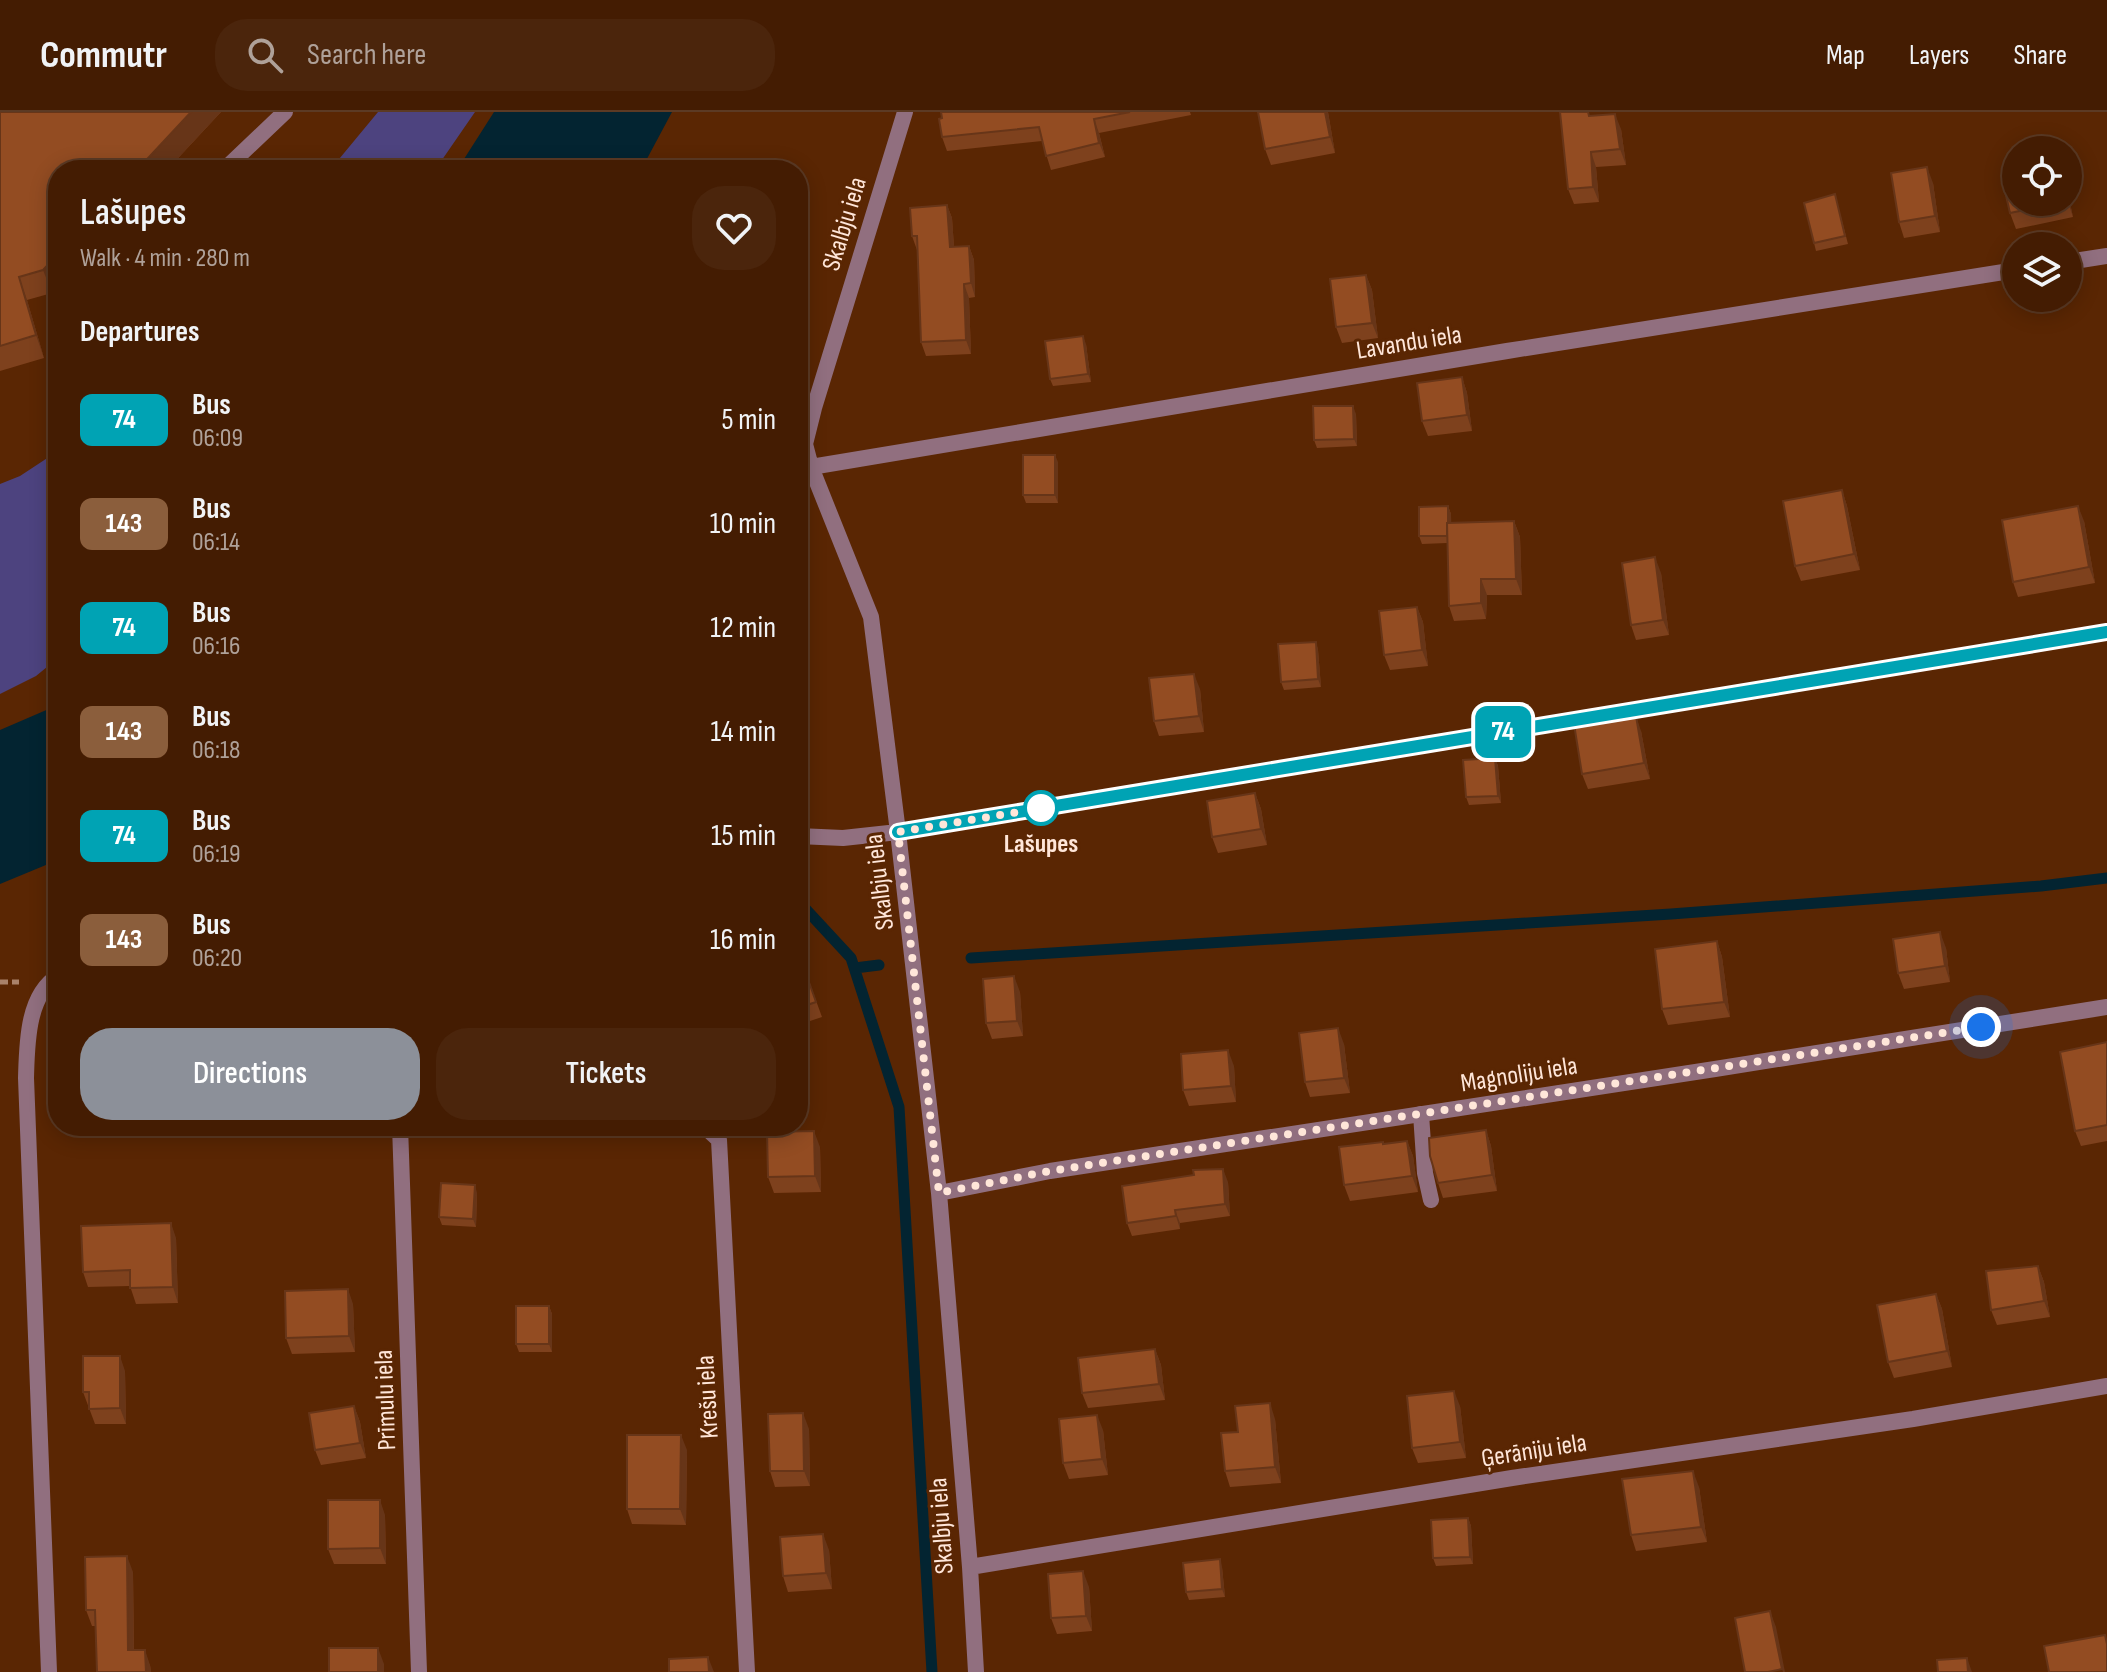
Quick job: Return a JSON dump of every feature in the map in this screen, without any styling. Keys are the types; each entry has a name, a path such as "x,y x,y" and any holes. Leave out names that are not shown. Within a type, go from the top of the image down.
{"street":[{"path":"235,160 285,112"},
{"name":"Skalbju iela","path":"808,432 905,112"},
{"path":"2082,260 2107,256"},
{"name":"Lavandu iela","path":"811,467 2002,272"},
{"name":"Skalbju iela","path":"808,456 871,617 939,1193 976,1672"},
{"path":"808,836 843,838 898,832 2107,632"},
{"path":"48,983 41,991 34,1011 26,1078 49,1672"},
{"name":"Magnoliju iela","path":"939,1193 1050,1171 2107,1007"},
{"path":"1421,1114 1425,1173 1431,1200"},
{"name":"Prīmulu iela","path":"400,1136 419,1672"},
{"name":"Krešu iela","path":"715,1136 719,1140 747,1672"},
{"name":"Ģerāniju iela","path":"970,1567 1512,1478 1913,1419 2107,1386"}],"shaded area":[{"path":"378,112 475,112 442,160 338,160"},
{"path":"48,458 48,666 36,676 0,694 0,484 20,476"}],"water":[{"path":"494,112 672,112 646,160 463,160"},
{"path":"48,709 48,864 0,884 0,730"}],"building":[{"path":"0,112 191,112 146,160 48,160 48,265 43,270 19,277 36,335 0,346"},
{"path":"941,112 1130,112 1094,119 1099,143 1046,156 1039,127 942,137"},
{"path":"1258,112 1325,112 1330,137 1265,149"},
{"path":"1560,112 1588,112 1589,116 1615,114 1620,149 1591,152 1593,187 1568,189"},
{"path":"1927,167 1935,216 1899,222 1891,173"},
{"path":"1835,194 1845,236 1814,243 1804,203"},
{"path":"947,205 950,247 969,246 971,283 964,284 966,340 921,342 917,236 912,236 910,208"},
{"path":"1366,275 1372,323 1336,327 1330,279"},
{"path":"1083,336 1088,374 1050,379 1045,341"},
{"path":"1462,377 1467,415 1422,421 1417,383"},
{"path":"1313,406 1353,406 1354,439 1314,440"},
{"path":"1023,455 1055,455 1055,495 1023,495"},
{"path":"1842,490 1854,554 1795,566 1783,501"},
{"path":"1448,506 1447,536 1419,536 1419,507"},
{"path":"2078,506 2089,567 2013,582 2002,520"},
{"path":"1514,521 1516,579 1481,579 1481,603 1449,606 1447,523"},
{"path":"1655,557 1663,620 1631,625 1622,563"},
{"path":"1417,607 1422,650 1384,655 1379,611"},
{"path":"1316,642 1318,679 1281,682 1278,644"},
{"path":"1194,674 1199,716 1154,721 1149,678"},
{"path":"1636,716 1644,763 1582,774 1574,724"},
{"path":"1495,758 1498,796 1466,797 1463,760"},
{"path":"1255,793 1261,829 1212,837 1207,801"},
{"path":"1940,932 1945,966 1898,973 1893,939"},
{"path":"1717,941 1724,1002 1662,1009 1655,949"},
{"path":"1014,976 1017,1021 986,1023 983,979"},
{"path":"808,979 816,1002 808,1005"},
{"path":"1338,1028 1344,1078 1305,1082 1299,1033"},
{"path":"2107,1042 2107,1125 2075,1131 2060,1052"},
{"path":"1228,1050 1231,1086 1183,1090 1181,1054"},
{"path":"1486,1130 1492,1175 1438,1183 1430,1156 1429,1138"},
{"path":"808,1131 814,1131 815,1176 768,1177 767,1136 808,1136"},
{"path":"1407,1141 1412,1176 1344,1185 1339,1147"},
{"path":"1223,1169 1225,1204 1175,1210 1176,1216 1127,1223 1122,1186 1194,1175 1193,1170"},
{"path":"441,1183 475,1185 473,1219 439,1217"},
{"path":"171,1223 173,1287 130,1288 130,1270 83,1272 81,1226"},
{"path":"2038,1266 2044,1301 1991,1310 1986,1271"},
{"path":"348,1289 349,1336 286,1338 285,1291"},
{"path":"1936,1294 1947,1351 1888,1362 1877,1305"},
{"path":"516,1306 549,1306 549,1344 516,1344"},
{"path":"1155,1349 1159,1384 1082,1393 1078,1358"},
{"path":"83,1356 120,1356 120,1408 89,1409 89,1392 83,1392"},
{"path":"1454,1391 1460,1442 1412,1448 1407,1396"},
{"path":"1270,1403 1275,1467 1225,1471 1221,1433 1238,1432 1235,1406"},
{"path":"354,1406 360,1443 315,1450 309,1413"},
{"path":"803,1413 804,1471 770,1471 768,1414"},
{"path":"1097,1415 1102,1459 1063,1463 1059,1419"},
{"path":"627,1435 681,1435 680,1509 627,1509"},
{"path":"1693,1471 1701,1527 1631,1535 1622,1479"},
{"path":"328,1500 380,1500 380,1548 328,1549"},
{"path":"1468,1518 1470,1557 1433,1558 1431,1520"},
{"path":"823,1534 826,1573 783,1576 780,1537"},
{"path":"127,1556 128,1650 145,1650 146,1672 97,1672 95,1610 86,1610 85,1557"},
{"path":"1220,1559 1222,1589 1186,1592 1183,1563"},
{"path":"1083,1571 1086,1616 1051,1618 1048,1574"},
{"path":"1770,1611 1782,1669 1745,1672 1735,1618"},
{"path":"2105,1635 2107,1672 2049,1672 2044,1646"},
{"path":"329,1648 378,1648 378,1672 329,1672"},
{"path":"708,1657 709,1672 669,1672 669,1659"},
{"path":"1967,1658 1968,1672 1938,1672 1937,1660"}],"waterway":[{"path":"971,958 1671,914 2041,886 2107,878"},
{"path":"808,912 851,958 899,1107 932,1672"},
{"path":"855,968 879,965"}],"bus line":[{"name":"74","path":"898,832 2107,632"}],"place":[{"name":"Lašupes","path":"1041,808"}],"route":[{"path":"1041,808 1049,807 898,832 939,1193 1050,1171 1981,1027"}]}
